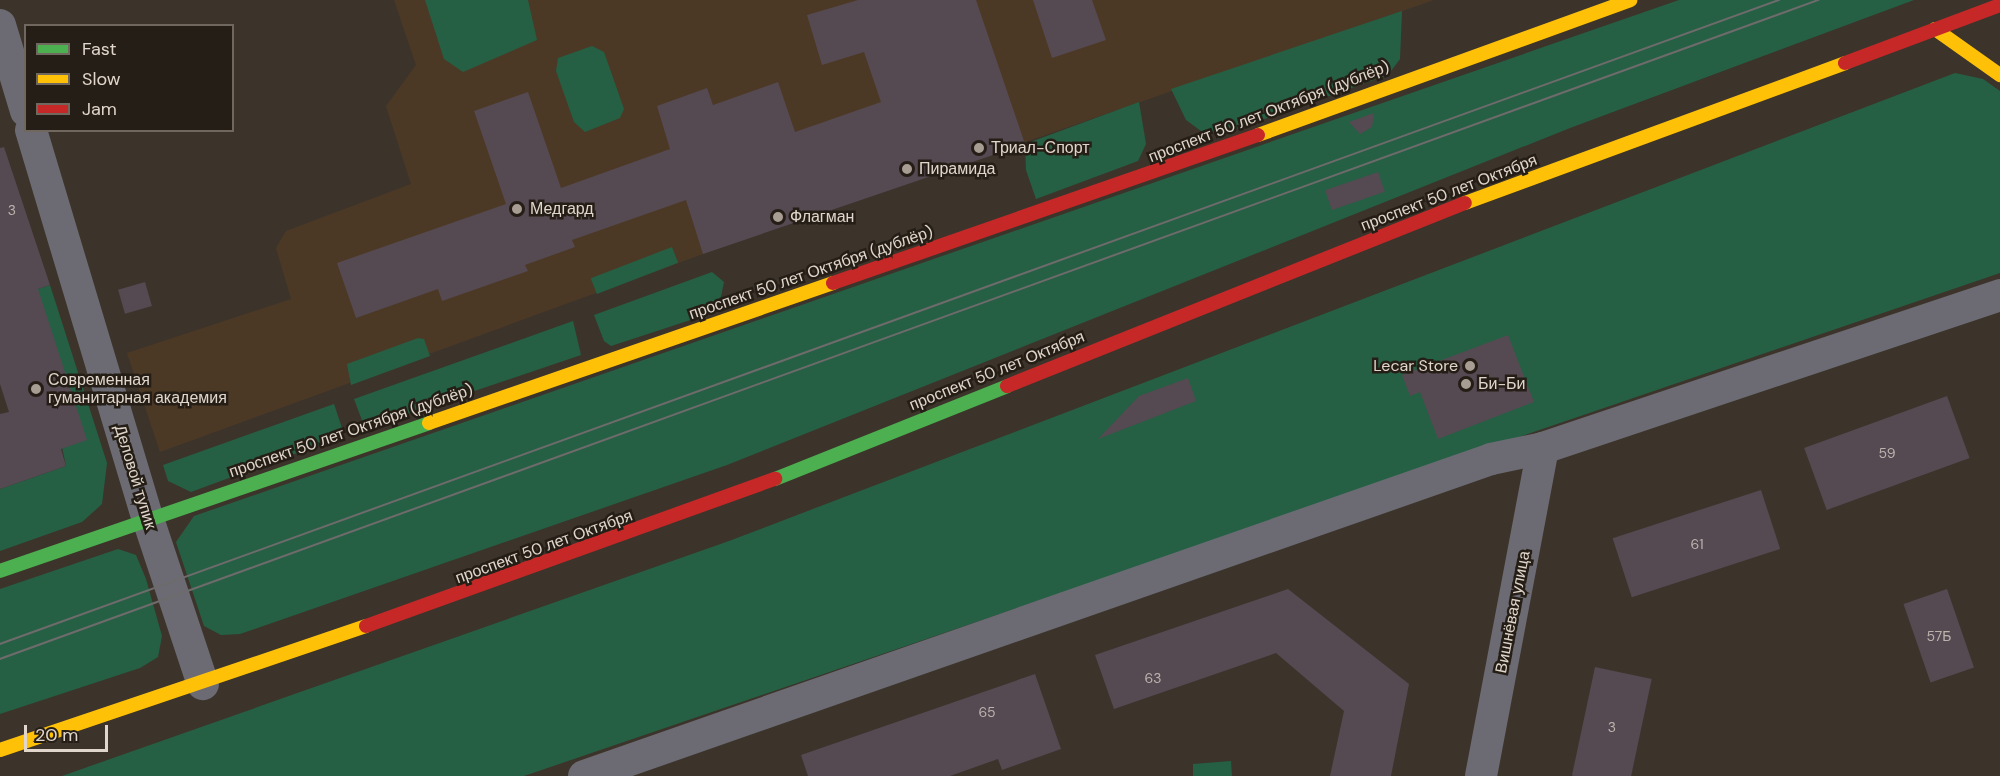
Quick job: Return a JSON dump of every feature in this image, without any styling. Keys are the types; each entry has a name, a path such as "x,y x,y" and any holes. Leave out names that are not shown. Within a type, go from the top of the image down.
{"main road":[{"name":"проспект 50 лет Октября (дублёр)","path":"0,571 1179,164 1630,0"},
{"name":"проспект 50 лет Октября","path":"0,750 203,684 741,492 1439,213 2000,5"},
{"path":"1935,29 2000,75"}],"street":[{"path":"0,25 24,104"},
{"name":"Деловой тупик","path":"32,132 148,519 203,684"},
{"path":"584,776 1120,586 1491,459 1543,448 2000,295"},
{"name":"Вишнёвая улица","path":"1481,776 1543,448"}],"shaded area":[{"path":"394,0 1434,0 703,254 160,452 127,353 291,299 276,248 286,231 411,184 386,106 416,65"}],"green space":[{"path":"425,0 528,0 537,40 463,72 444,59"},
{"path":"1679,0 1914,0 1570,128 727,465 240,634 221,635 204,626 176,542 194,516"},
{"path":"1402,11 1400,59 1388,75 1222,134 1201,131 1186,120 1171,89"},
{"path":"592,46 604,52 624,109 620,118 585,132 574,122 556,71 558,58"},
{"path":"1955,73 1983,79 2000,91 2000,273 524,776 62,776 729,541"},
{"path":"1139,102 1146,144 1138,161 1036,199 1026,170 1025,144"},
{"path":"672,247 678,263 597,294 591,278"},
{"path":"712,272 724,282 718,311 611,346 604,341 594,315"},
{"path":"50,285 107,463 102,504 82,522 0,551 0,489 66,466 29,292"},
{"path":"573,321 581,355 368,427 363,423 354,399"},
{"path":"418,338 424,339 430,356 351,385 347,364"},
{"path":"334,404 342,428 338,438 191,492 168,481 163,465"},
{"path":"118,549 136,555 146,579 162,636 158,657 140,668 0,714 0,589"},
{"path":"1231,761 1232,776 1193,776 1193,764"}],"building":[{"path":"858,0 976,0 1025,144 703,254 686,200 572,240 575,247 525,265 528,271 442,301 438,289 356,318 337,263 506,204 474,111 528,92 561,188 670,149 657,106 707,88 713,105 778,82 795,132 881,102 864,52 822,65 807,15"},
{"path":"1033,0 1092,0 1106,40 1052,58"},
{"path":"1374,113 1372,127 1360,134 1349,122"},
{"name":"Современная гуманитарная академия","path":"4,147 50,285 38,289 87,440 61,449 66,466 0,489 0,414 9,412 0,384 0,148"},
{"path":"1378,172 1385,192 1332,210 1325,190"},
{"path":"145,282 152,306 125,314 118,290"},
{"name":"Би-Би","path":"1508,335 1534,402 1438,439 1420,392 1410,396 1402,375"},
{"path":"1188,378 1196,401 1098,439 1139,396"},
{"path":"1947,396 1970,458 1827,510 1804,448"},
{"path":"1761,490 1780,549 1632,597 1613,538"},
{"path":"1288,589 1409,684 1391,776 1330,776 1344,711 1276,653 1114,709 1095,655"},
{"path":"1947,589 1974,667 1931,682 1904,604"},
{"path":"1595,667 1652,679 1631,776 1572,776"},
{"path":"1035,674 1061,749 1002,770 998,759 950,776 808,776 801,755"}],"tram line":[{"path":"0,644 1779,0"},
{"path":"0,659 1818,0"}],"traffic: fast":[{"path":"775,479 1007,386"},
{"path":"0,571 429,423"}],"traffic: slow":[{"path":"1258,135 1630,0"},
{"path":"1935,29 2000,75"},
{"path":"1465,203 1845,63"},
{"path":"429,423 833,283"},
{"path":"0,750 366,626"}],"traffic: jam":[{"path":"1845,63 2000,5"},
{"path":"833,283 1258,135"},
{"path":"1007,386 1465,203"},
{"path":"366,626 775,479"}],"place":[{"name":"Триал-Спорт","path":"979,148"},
{"name":"Пирамида","path":"907,169"},
{"name":"Медгард","path":"517,209"},
{"name":"Флагман","path":"778,217"},
{"name":"Lecar Store","path":"1470,366"},
{"name":"Би-Би","path":"1466,384"},
{"name":"Современная гуманитарная академия","path":"36,389"}]}
